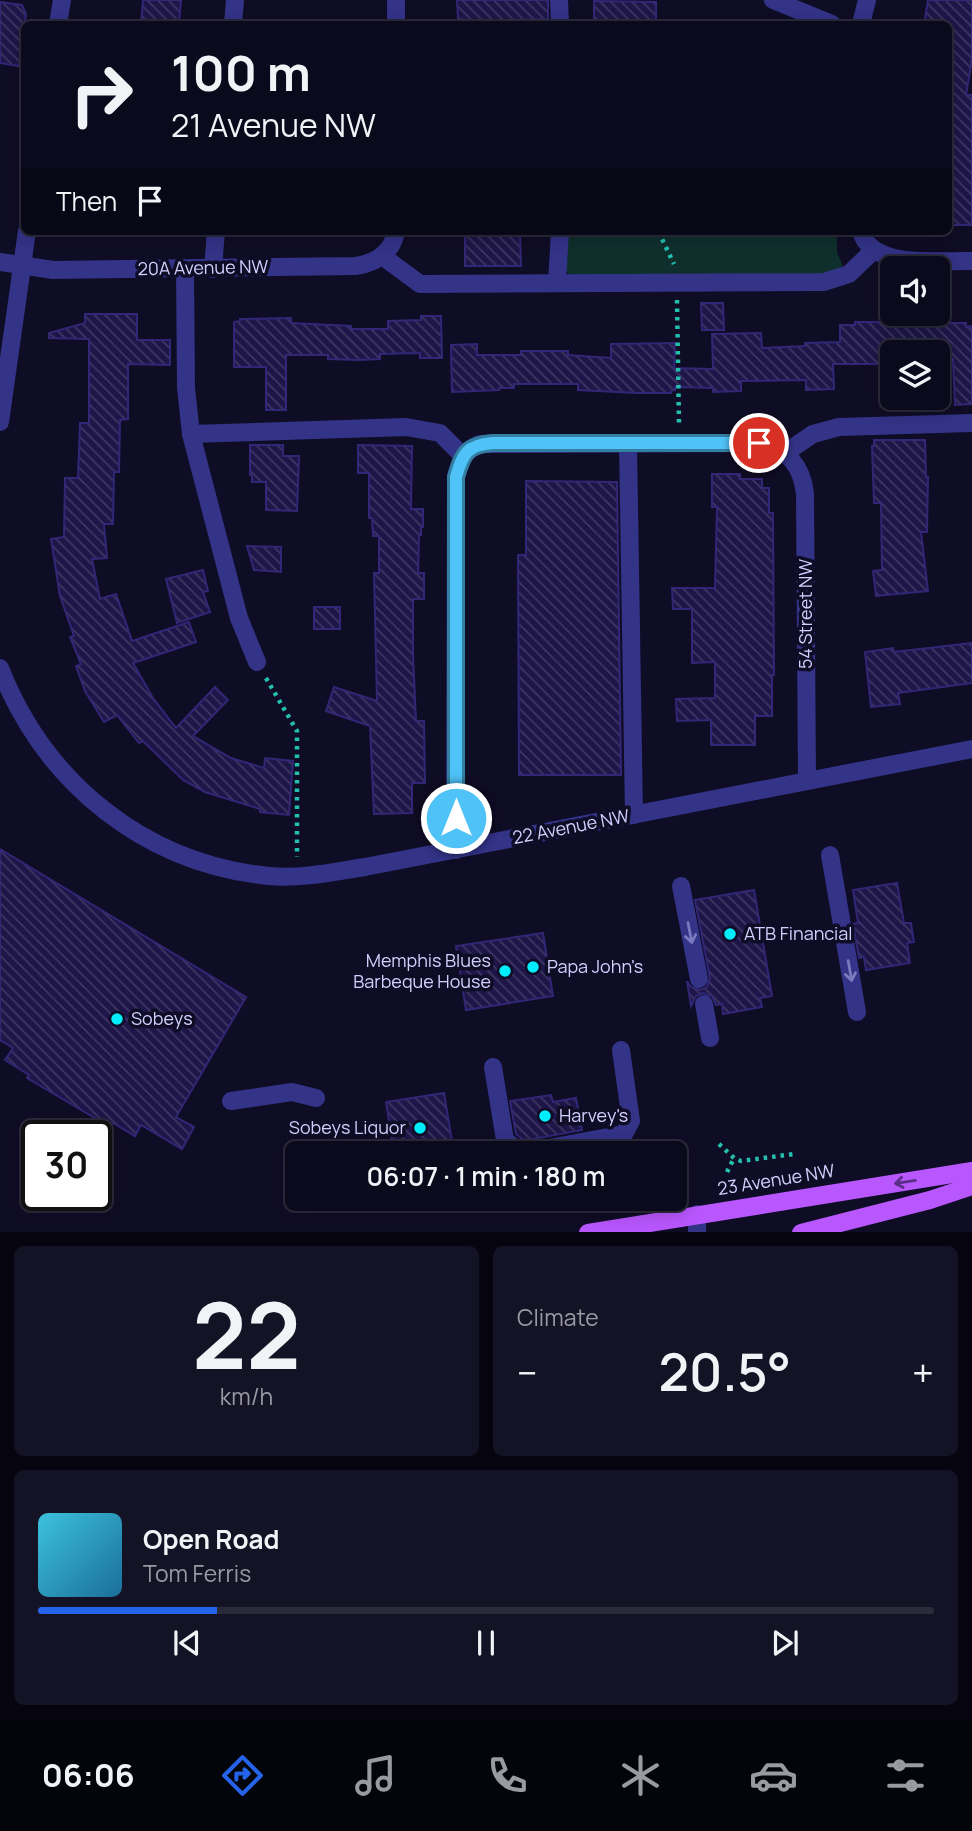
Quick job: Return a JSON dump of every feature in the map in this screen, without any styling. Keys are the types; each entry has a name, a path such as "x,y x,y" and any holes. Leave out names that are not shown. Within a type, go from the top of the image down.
{"main road":[{"name":"23 Avenue NW","path":"598,1232 697,1223 972,1171"},
{"path":"805,1232 930,1200 972,1186"}],"street":[{"path":"58,21 62,0"},
{"path":"233,21 235,0"},
{"path":"396,0 396,21"},
{"path":"559,0 560,21"},
{"path":"773,0 825,21"},
{"path":"862,21 867,0"},
{"path":"0,422 26,235"},
{"path":"213,269 216,235"},
{"path":"395,235 391,246 382,256 419,284 824,282 849,274 874,250"},
{"path":"557,283 560,235"},
{"path":"863,235 866,243 879,254 895,259 972,261"},
{"name":"20A Avenue NW","path":"0,262 53,270 213,269 356,266 374,262 382,256"},
{"path":"185,269 186,388 191,434 239,618 257,663"},
{"path":"456,850 456,477 463,456 470,448 493,443 759,443 774,446 785,453 813,435 838,427 972,423"},
{"path":"191,434 406,427 440,433 463,456"},
{"path":"628,444 634,815"},
{"name":"54 Street NW","path":"785,453 800,470 805,494 807,781"},
{"name":"22 Avenue NW","path":"0,668 33,733 50,758 69,781 99,807 134,831 184,856 243,872 271,876 297,876 365,867 972,749"},
{"path":"830,855 857,1013"},
{"path":"681,886 699,979"},
{"path":"704,1004 710,1038"},
{"path":"494,1067 505,1140 517,1150 528,1152 624,1134 631,1121 621,1050"},
{"path":"231,1101 292,1091 316,1098"}],"path":[{"path":"662,235 677,271 679,443"},
{"path":"257,663 298,731 297,876"},
{"path":"719,1144 734,1158 747,1161 794,1154"},
{"path":"727,1172 734,1158"}],"green space":[{"path":"562,235 837,235 837,252 843,266 827,274 573,277 563,269"}],"building":[{"path":"143,0 181,0 179,21 141,21"},
{"path":"457,0 548,0 548,19 458,19"},
{"path":"928,0 972,0 972,59 966,95 972,95 972,225 952,225 952,21 924,21"},
{"path":"594,1 656,2 656,21 594,21"},
{"path":"0,2 22,5 26,14 25,21 21,21 19,66 0,63"},
{"path":"465,235 520,235 521,266 465,266"},
{"path":"701,303 723,303 724,330 702,330"},
{"path":"85,314 137,314 137,340 170,340 170,365 128,364 128,419 120,420 119,472 114,472 113,524 104,524 107,558 92,559 100,599 116,594 132,641 189,622 196,642 133,663 153,698 176,728 215,687 228,700 193,736 231,758 264,768 265,758 293,761 289,815 260,812 260,809 205,792 183,780 143,741 139,743 117,715 104,722 85,691 76,666 81,664 70,637 74,636 60,596 51,539 64,537 65,478 78,478 80,423 89,423 89,339 49,338 49,333 85,323"},
{"path":"421,316 441,316 442,358 420,358 420,353 380,354 380,359 358,360 328,359 328,355 286,355 286,410 266,410 266,367 234,367 234,322 240,319 291,318 291,323 351,326 351,329 388,329 388,321 421,320"},
{"path":"855,322 880,322 880,326 950,326 950,323 966,323 966,327 972,326 972,404 955,405 950,340 880,340 880,364 833,364 834,389 806,390 806,380 741,381 741,391 713,392 713,388 675,387 671,393 638,393 578,390 578,384 514,384 514,388 499,390 452,392 451,345 477,344 477,355 568,351 568,355 611,358 611,344 675,343 674,368 713,369 712,334 761,333 762,348 805,346 805,343 840,342 840,325 855,325"},
{"path":"874,440 925,440 928,477 927,532 921,532 928,591 876,596 873,571 882,570 881,503 874,503"},
{"path":"250,445 283,445 283,456 299,456 297,511 266,510 266,482 252,482 250,475"},
{"path":"358,445 412,446 411,509 423,509 418,573 424,573 424,599 413,599 413,655 416,721 424,721 425,783 412,783 412,813 374,814 370,726 326,711 334,687 377,701 374,573 379,573 379,536 373,536 372,518 369,518 369,473 358,473"},
{"path":"712,474 740,474 740,479 762,479 762,488 769,488 769,513 773,513 772,716 755,716 755,745 711,745 711,720 677,721 676,699 715,698 715,662 692,663 692,609 673,609 672,588 715,588 717,507 712,507"},
{"path":"526,481 617,482 621,775 519,775 518,555 526,555"},
{"path":"247,546 281,547 281,572 254,570"},
{"path":"203,570 208,591 203,592 210,612 177,623 166,579"},
{"path":"314,607 340,607 340,629 314,629"},
{"path":"972,643 972,683 898,693 900,704 871,707 865,652 893,648 894,652"},
{"name":"Sobeys","path":"0,849 246,997 176,1117 194,1127 182,1149 141,1125 135,1136 112,1124 112,1120 98,1120 27,1078 29,1075 5,1060 13,1048 0,1040"},
{"path":"897,883 904,923 911,923 914,942 907,943 910,963 866,970 864,957 859,958 853,924 858,923 853,890"},
{"name":"ATB Financial","path":"754,890 772,996 760,998 762,1007 723,1014 722,1004 716,1005 712,996 703,993 696,996 691,1006 687,981 691,987 700,990 707,987 710,978 695,900"},
{"path":"543,933 553,996 466,1010 456,946"},
{"name":"Sobeys Liquor","path":"444,1093 452,1141 392,1141 386,1102"},
{"name":"Harvey's","path":"551,1095 553,1102 576,1098 582,1130 522,1139 516,1134 510,1101"}],"place":[{"name":"ATB Financial","path":"730,934"},
{"name":"Papa John's","path":"533,967"},
{"name":"Memphis Blues Barbeque House","path":"505,971"},
{"name":"Sobeys","path":"117,1019"},
{"name":"Harvey's","path":"545,1116"},
{"name":"Sobeys Liquor","path":"420,1128"}],"route":[{"path":"456,818 456,477 463,456 470,448 493,443 759,443"}]}
